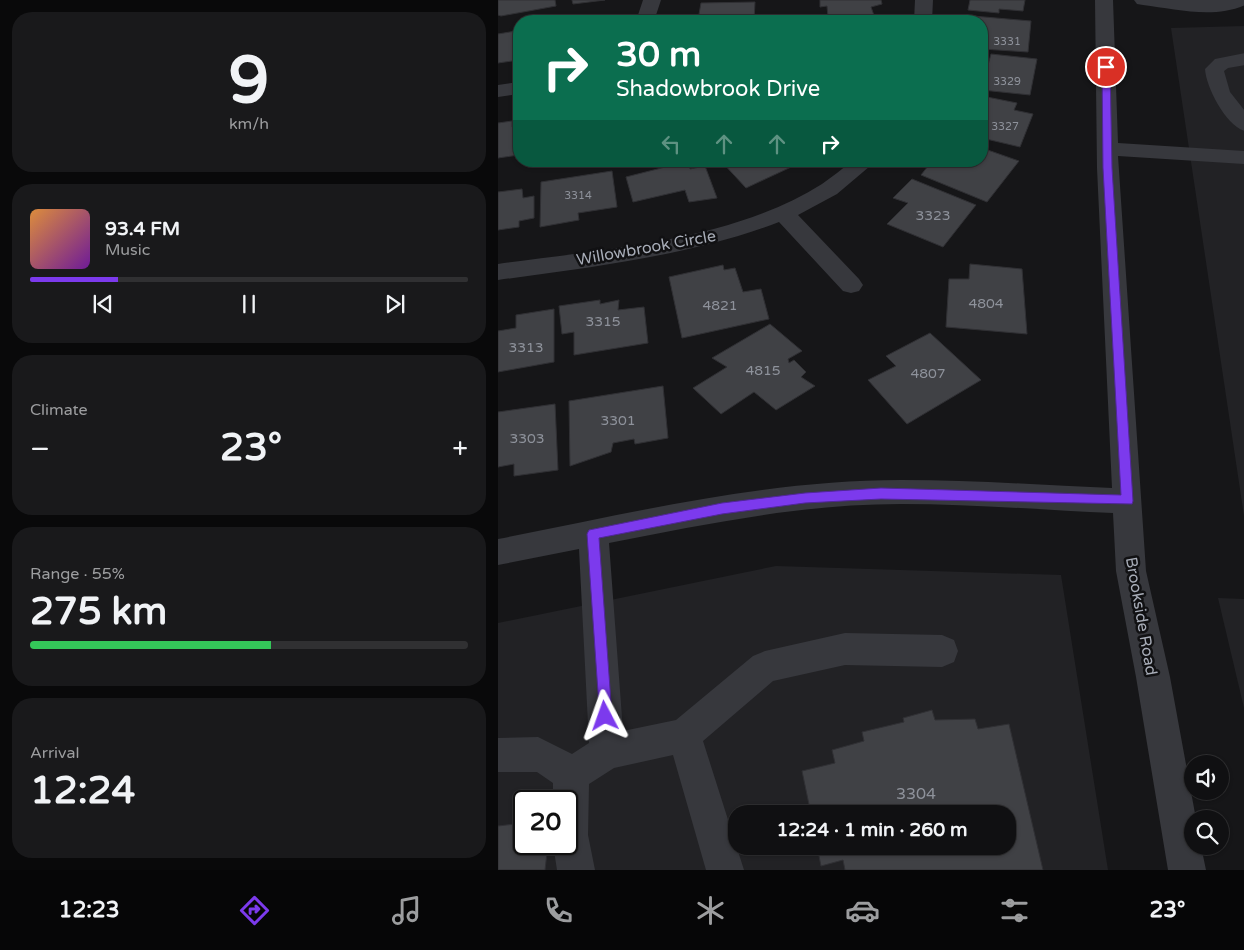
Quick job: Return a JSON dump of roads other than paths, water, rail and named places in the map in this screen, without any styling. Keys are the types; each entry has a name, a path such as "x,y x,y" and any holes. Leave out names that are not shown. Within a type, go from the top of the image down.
{"street":[{"path":"646,15 652,0"},
{"path":"923,15 924,0"},
{"name":"Brookside Road","path":"1104,0 1108,149 1132,571 1187,870"},
{"path":"1143,0 1218,6 1236,3 1241,0"},
{"path":"1244,60 1222,63 1214,69 1214,75 1218,90 1244,125"},
{"path":"498,91 513,89"},
{"path":"1108,149 1244,158"},
{"name":"Willowbrook Circle","path":"498,272 680,244 724,233 783,212 819,195 859,167"},
{"path":"783,212 851,284"},
{"path":"498,552 722,508 805,498 881,494 1127,501"},
{"path":"593,534 607,752"},
{"path":"571,776 607,752 684,735 765,667 845,649 942,651"},
{"path":"684,735 726,870"},
{"path":"498,756 531,753 550,758 571,776"},
{"path":"571,776 570,835 576,870"}]}
